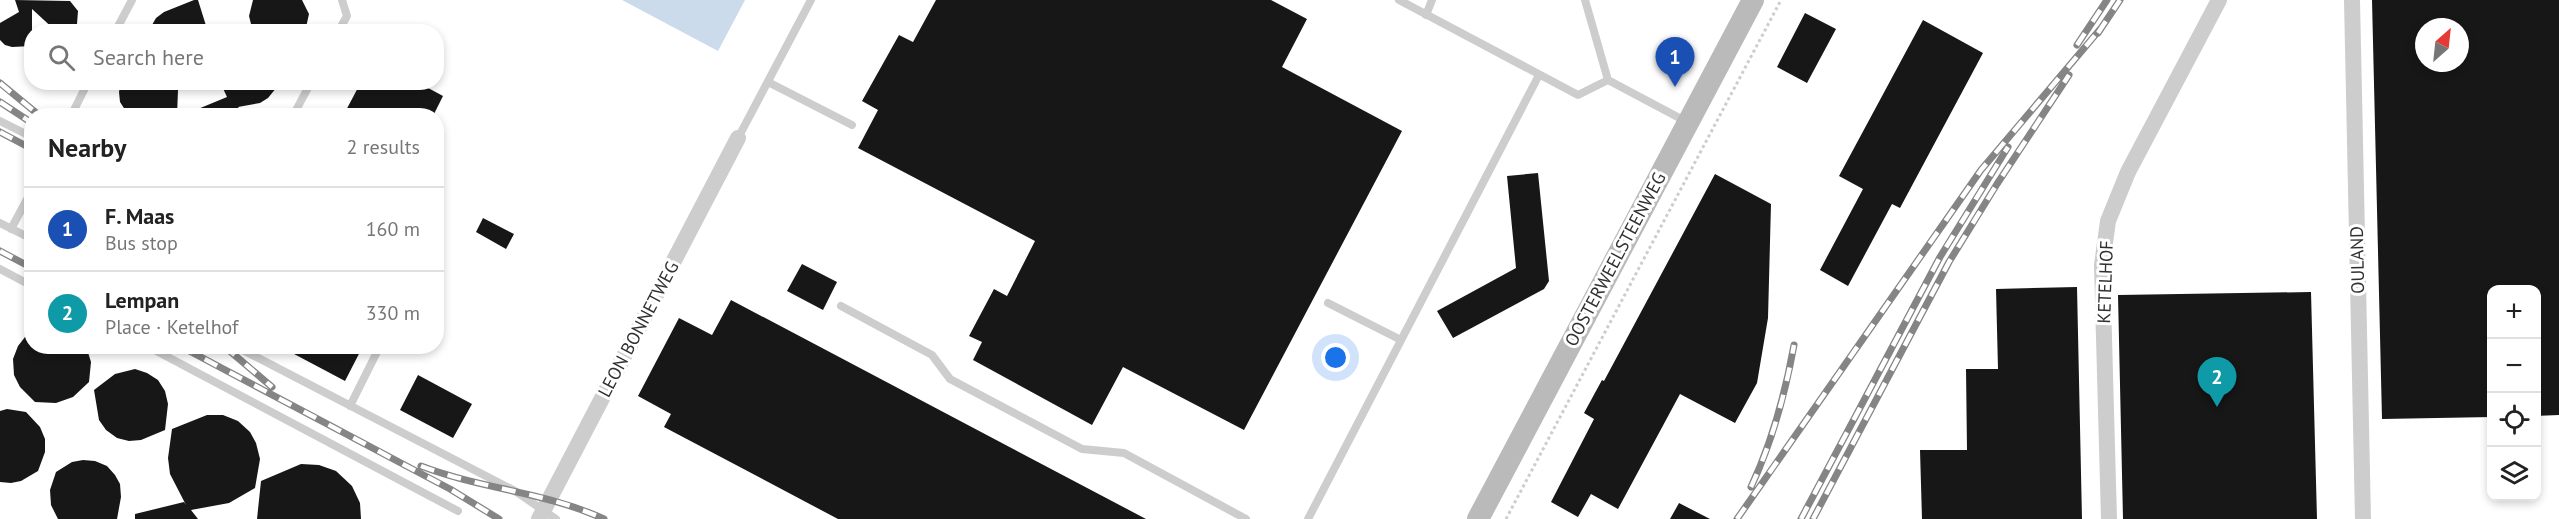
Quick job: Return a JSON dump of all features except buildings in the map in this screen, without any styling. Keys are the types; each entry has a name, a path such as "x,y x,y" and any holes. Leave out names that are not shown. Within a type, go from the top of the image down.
{"main road":[{"name":"OOSTERWEELSTEENWEG","path":"1478,519 1753,0"}],"street":[{"name":"KETELHOF","path":"2109,519 2102,265 2108,221 2128,172 2219,0"},
{"name":"OULAND","path":"2352,0 2363,519"},
{"name":"LEON BONNETWEG","path":"546,516 738,138"}],"lane":[{"path":"119,24 132,0"},
{"path":"342,0 347,16 342,24"},
{"path":"738,138 811,0"},
{"path":"1399,0 1578,95 1608,80"},
{"path":"1426,15 1432,0"},
{"path":"1585,0 1608,80 1688,122"},
{"path":"1308,519 1539,75"},
{"path":"768,82 852,125"},
{"path":"75,108 84,90"},
{"path":"297,108 307,90"},
{"path":"0,121 24,133"},
{"path":"11,229 24,205"},
{"path":"0,223 24,236"},
{"path":"0,269 24,282"},
{"path":"1328,303 1401,340"},
{"path":"841,306 932,355 950,379 1082,449 1124,453 1246,519"},
{"path":"162,354 458,510"},
{"path":"250,354 515,491 546,516"},
{"path":"350,406 376,354"}],"path":[{"path":"1506,519 1781,0"}],"water":[{"path":"622,0 745,0 718,51"}],"railway":[{"path":"2077,45 2107,0"},
{"path":"2098,33 2120,0"},
{"path":"1737,519 1981,170 2102,27"},
{"path":"1813,519 1949,262 2069,75"},
{"path":"0,83 30,108"},
{"path":"0,102 24,118"},
{"path":"0,132 24,145"},
{"path":"1801,519 1940,257 2008,147"},
{"path":"0,251 24,264"},
{"path":"1751,487 1777,418 1794,345"},
{"path":"195,354 450,489 499,519"},
{"path":"233,354 272,387"},
{"path":"421,466 444,474 536,496 604,519"}],"place":[{"name":"F. Maas","path":"1675,87"},
{"name":"Lempan","path":"2217,407"}]}
